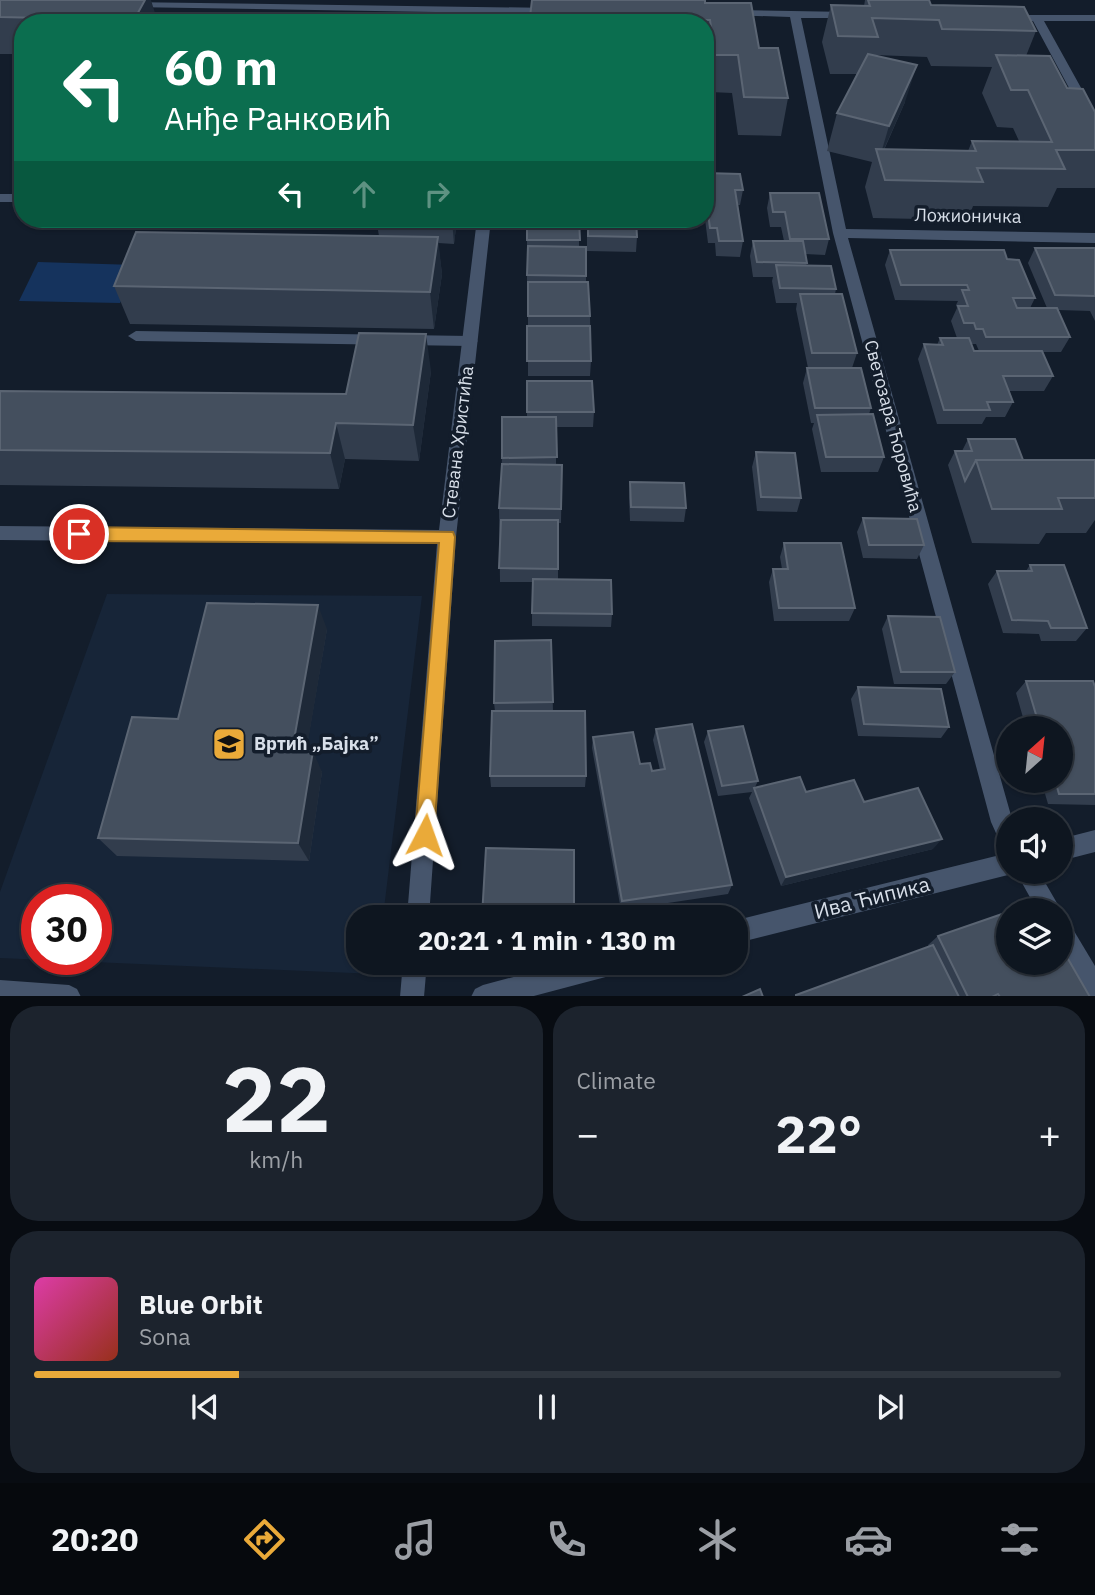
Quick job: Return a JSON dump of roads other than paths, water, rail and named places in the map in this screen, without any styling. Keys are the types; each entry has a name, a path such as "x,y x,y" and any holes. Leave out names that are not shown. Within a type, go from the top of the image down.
{"street":[{"path":"121,4 563,11"},
{"path":"507,14 508,10"},
{"path":"714,13 866,15"},
{"name":"Светозара Ћоровића","path":"795,14 840,233 998,807"},
{"path":"988,17 1095,18"},
{"path":"1037,18 1095,125"},
{"name":"Стевана Христића","path":"419,905 447,537 483,228"},
{"name":"Ложионичка","path":"840,233 1095,239"},
{"path":"136,336 470,341"},
{"path":"0,533 447,537"},
{"path":"1073,847 1095,841"},
{"name":"Ива Ћипика","path":"748,929 996,866"},
{"path":"1073,951 1095,989"},
{"path":"412,996 414,975"},
{"path":"483,996 566,975"},
{"path":"0,992 69,996"}],"place":[{"name":"Вртић „Бајка”","path":"229,744"}]}
